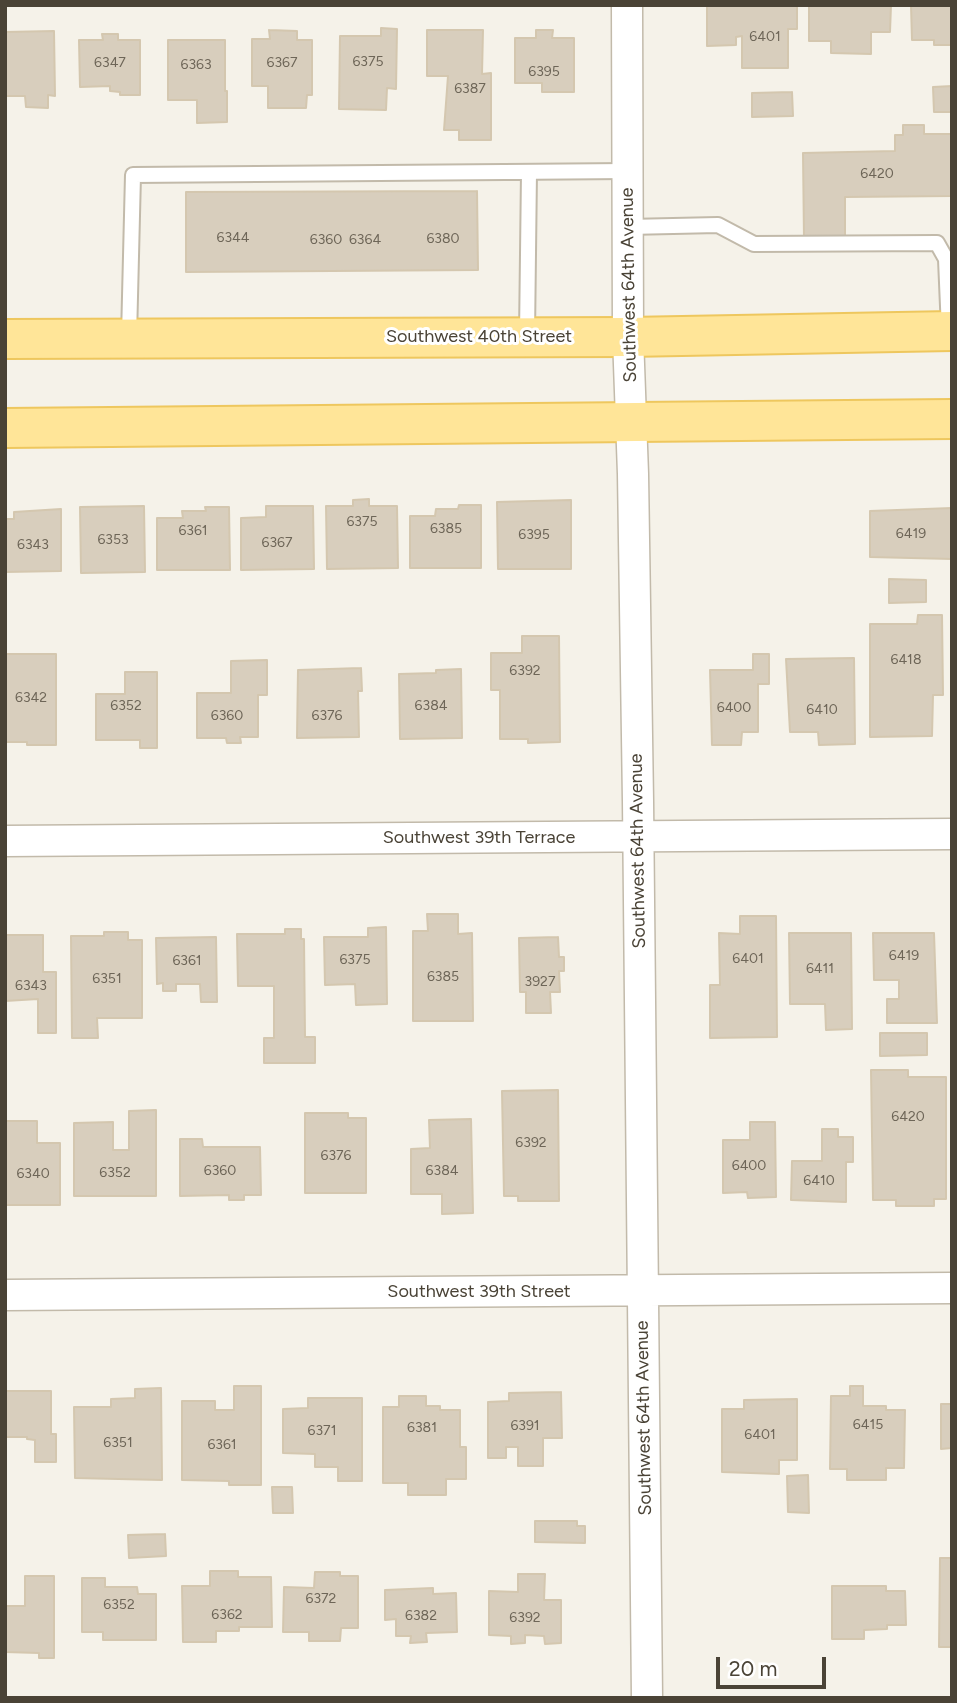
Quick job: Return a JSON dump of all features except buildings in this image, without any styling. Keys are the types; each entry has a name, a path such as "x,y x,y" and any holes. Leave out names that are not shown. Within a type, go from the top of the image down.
{"main road":[{"name":"Southwest 40th Street","path":"5,340 628,337 950,331"},
{"path":"5,428 952,419"}],"street":[{"name":"Southwest 64th Avenue","path":"627,5 628,337 638,837 647,1698"},
{"name":"Southwest 39th Terrace","path":"5,841 952,834"},
{"name":"Southwest 39th Street","path":"5,1295 952,1288"}],"lane":[{"path":"129,339 133,175 628,171"},
{"path":"527,336 530,172"},
{"path":"628,227 718,225 754,244 937,243 946,259 950,331"}]}
